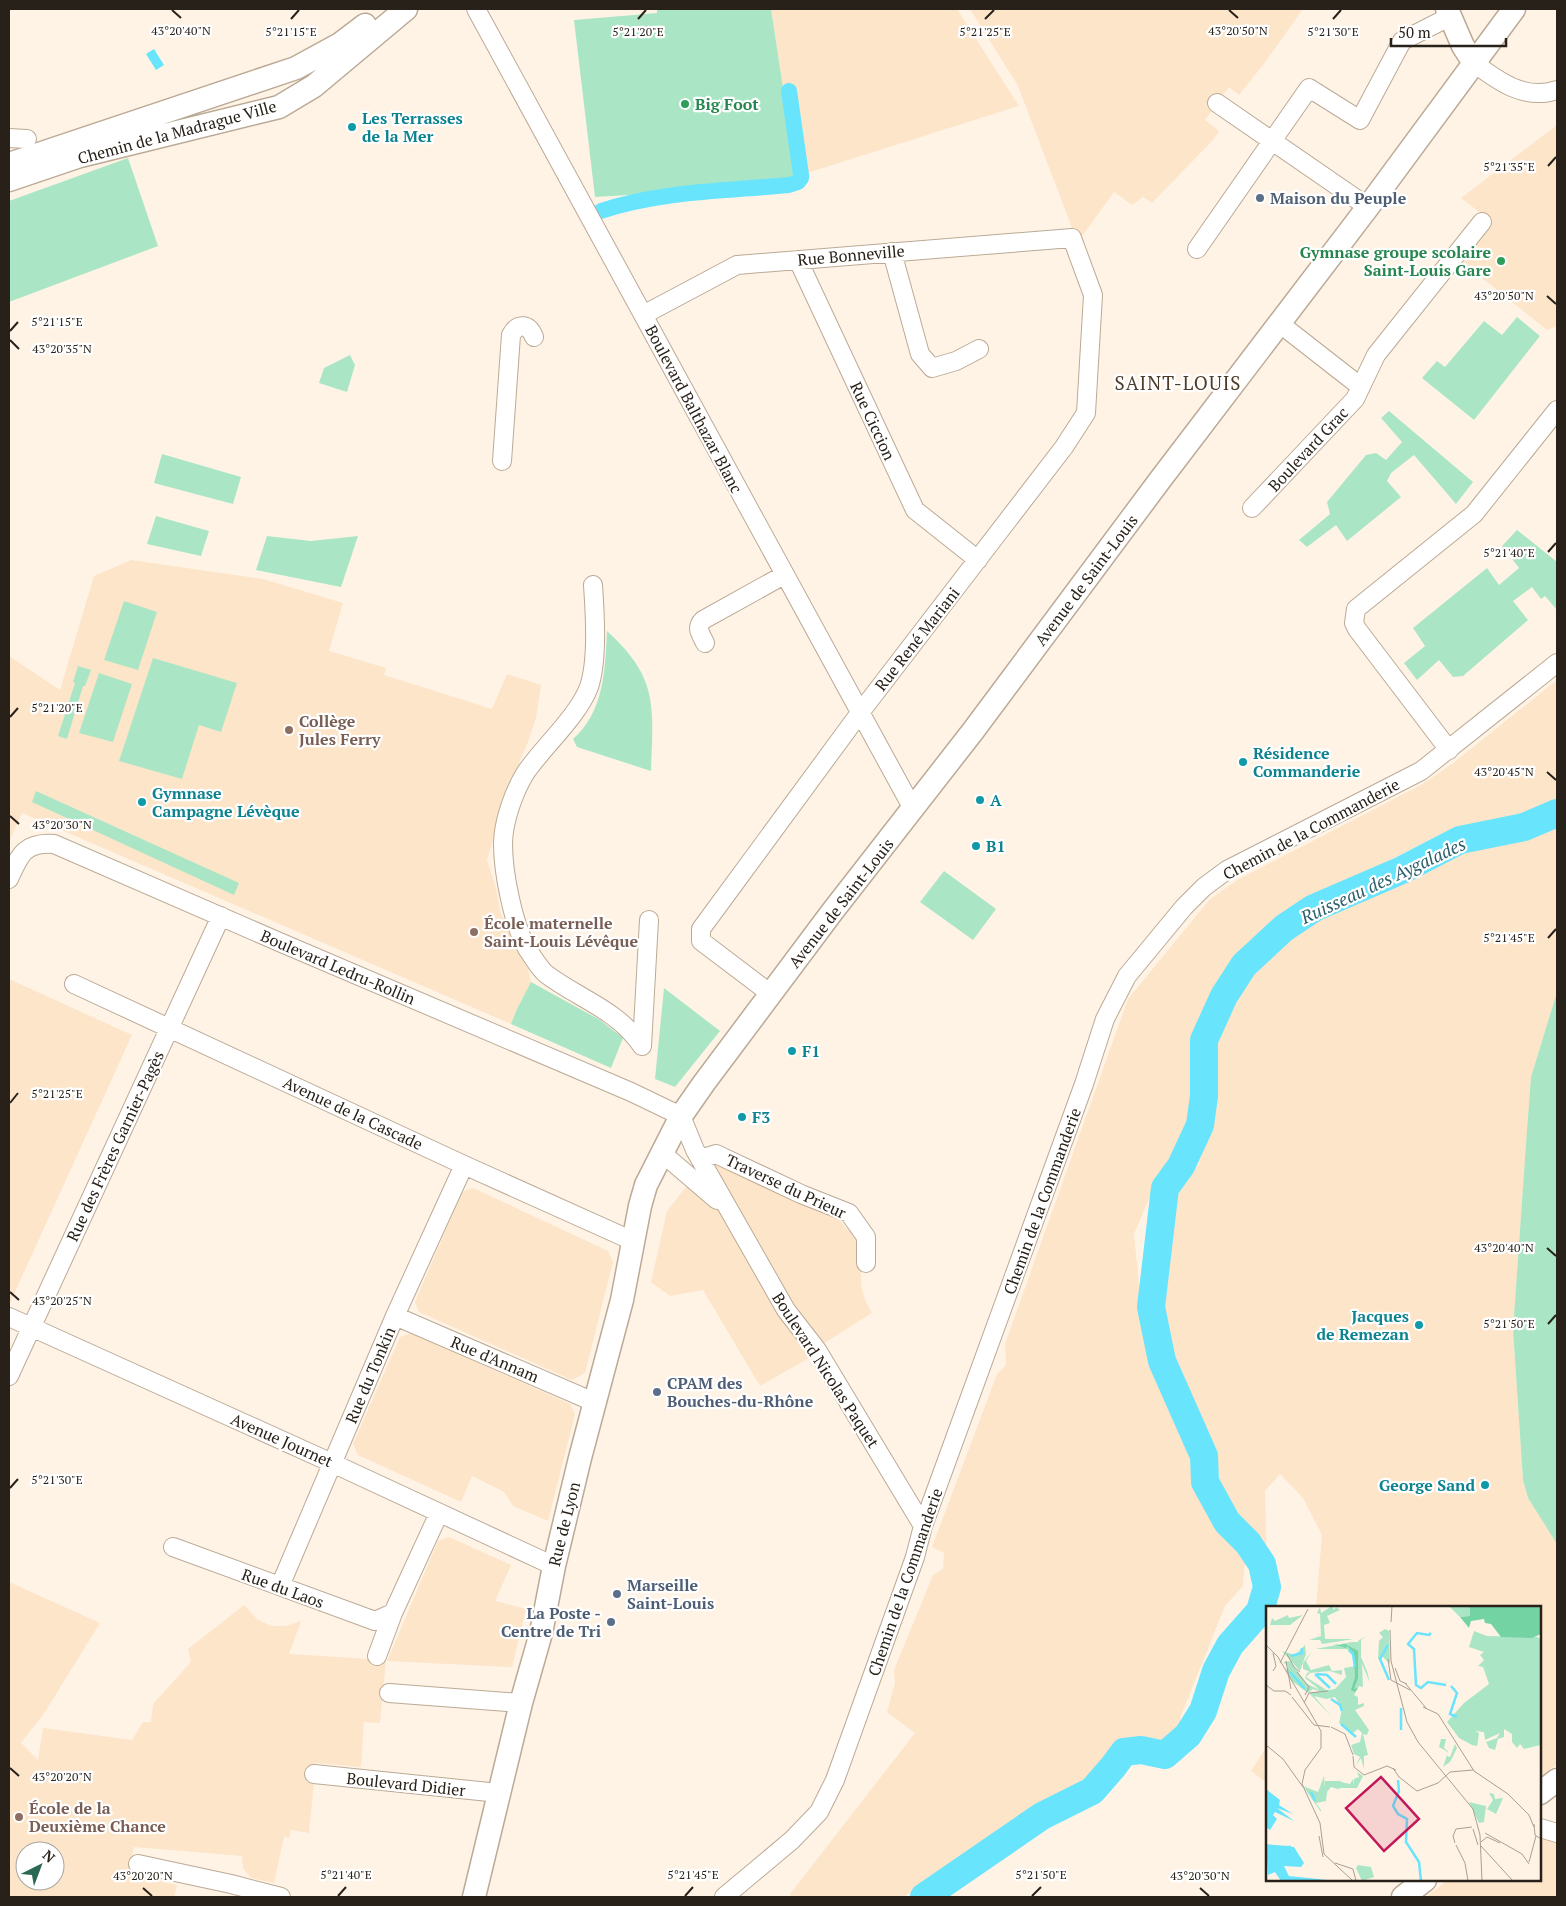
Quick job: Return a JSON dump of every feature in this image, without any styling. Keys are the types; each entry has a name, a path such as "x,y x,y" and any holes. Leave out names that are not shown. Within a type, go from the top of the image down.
{"street":[{"name":"Chemin de la Madrague Ville","path":"9,164 296,68 340,44 386,9"},
{"name":"Chemin de la Madrague Ville","path":"9,180 80,156 279,107 314,86 406,9"},
{"name":"Boulevard Balthazar Blanc","path":"476,9 859,714 913,809"},
{"name":"Avenue de Saint-Louis","path":"662,1153 681,1116 704,1083 1368,206 1514,9"},
{"path":"1197,249 1310,88 1360,120 1402,41 1448,13 1463,46 1474,63 1496,79 1519,91 1548,93 1557,90"},
{"path":"249,83 265,86 270,96 258,113"},
{"path":"1217,103 1368,206"},
{"path":"9,138 27,139"},
{"name":"Boulevard Grac","path":"1252,508 1355,399 1376,355 1482,222"},
{"name":"Rue Bonneville","path":"643,315 737,265 1072,238"},
{"name":"Rue René Mariani","path":"771,994 701,941 701,929 859,714 1064,447 1086,412 1093,295 1072,238"},
{"path":"892,252 920,354 932,368 956,361 979,349"},
{"name":"Rue Ciccion","path":"798,260 914,510 978,560"},
{"path":"1279,323 1361,387"},
{"path":"502,460 511,335 515,328 520,326 532,331 534,337"},
{"path":"1449,750 1357,629 1354,623 1356,609 1474,514 1557,410"},
{"path":"705,644 698,629 703,620 784,575"},
{"path":"593,585 595,624 593,662 589,687 577,710 525,774 510,805 503,843 514,918 528,949 545,973 607,1011 632,1032 642,1046 649,920"},
{"name":"Chemin de la Commanderie","path":"724,1897 792,1840 820,1812 844,1760 915,1557 924,1526 1084,1084 1105,1019 1126,976 1184,907 1204,887 1227,870 1421,771 1557,663"},
{"name":"Boulevard Ledru-Rollin","path":"9,878 22,853 32,846 43,843 54,844 631,1092 681,1116"},
{"name":"Rue des Frères Garnier-Pagès","path":"9,1376 220,916"},
{"name":"Avenue de la Cascade","path":"74,984 464,1165 633,1241"},
{"name":"Boulevard Nicolas Paquet","path":"681,1116 692,1145 786,1310 817,1350 924,1526"},
{"name":"Boulevard Nicolas Paquet","path":"662,1153 731,1213"},
{"name":"Rue de Lyon","path":"474,1897 540,1633 554,1566 594,1402 622,1300 646,1185 662,1153"},
{"name":"Traverse du Prieur","path":"700,1158 716,1154 801,1194 849,1213 866,1237 866,1263"},
{"name":"Rue du Tonkin","path":"280,1586 395,1316 464,1165"},
{"name":"Rue d'Annam","path":"395,1316 594,1402"},
{"name":"Avenue Journet","path":"9,1317 554,1566"},
{"path":"377,1656 393,1613 439,1513"},
{"name":"Rue du Laos","path":"173,1547 375,1621 393,1613"},
{"path":"389,1693 521,1704"},
{"name":"Boulevard Didier","path":"314,1774 499,1793"},
{"path":"1541,1793 1557,1780"},
{"path":"1541,1828 1557,1833"},
{"path":"138,1864 281,1897"},
{"path":"1403,1897 1424,1881"}],"shaded area":[{"path":"771,9 957,9 1019,106 796,175"},
{"path":"970,9 1303,9 1239,95 1229,87 1205,120 1219,131 1214,139 1152,203 1143,197 1132,205 1114,192 1077,241 1018,86"},
{"path":"1557,125 1557,326 1547,330 1461,261 1492,222 1461,198"},
{"name":"Collège Jules Ferry","path":"131,560 263,579 343,603 329,651 386,668 384,675 492,709 507,674 541,685 536,718 500,808 487,860 496,888 500,911 518,952 528,969 531,982 511,1024 22,813 9,842 9,656 60,690 94,576"},
{"path":"1557,680 1557,801 1521,815 1455,827 1307,902 1247,948 1215,994 1197,1042 1190,1125 1157,1180 1134,1234 1142,1316 1156,1381 1187,1445 1194,1486 1219,1530 1245,1561 1243,1586 1225,1606 1180,1718 1184,1726 1178,1736 1164,1743 1154,1745 1134,1740 1118,1746 1092,1779 1023,1816 962,1860 903,1897 792,1897 790,1894 915,1733 887,1712 895,1683 894,1670 933,1575 943,1569 944,1553 932,1547 997,1374 1006,1365 1005,1344 1128,999 1210,899 1239,879 1421,785 1452,764"},
{"path":"1557,817 1557,992 1531,1077 1513,1330 1523,1480 1528,1498 1557,1544 1557,1764 1541,1776 1541,1606 1316,1606 1322,1535 1303,1498 1280,1474 1265,1491 1267,1561 1250,1534 1232,1516 1217,1480 1208,1441 1183,1392 1159,1317 1163,1237 1178,1190 1199,1164 1212,1113 1214,1040 1254,971 1311,920 1462,846 1525,831"},
{"path":"9,979 132,1035 9,1305"},
{"path":"721,1161 836,1213 845,1228 861,1237 861,1285 865,1300 872,1313 826,1342 809,1358 760,1386 703,1290 670,1296 651,1282 667,1211 692,1179"},
{"path":"473,1188 608,1251 613,1262 585,1373 572,1380 419,1312 415,1302 462,1192"},
{"path":"411,1333 570,1404 575,1414 548,1521 513,1506 504,1492 472,1476 461,1502 358,1455 353,1444 400,1337"},
{"path":"449,1537 511,1565 495,1601 526,1609 512,1667 387,1661 438,1541"},
{"path":"9,1582 100,1623 45,1712 21,1743 38,1760 43,1728 132,1740 143,1722 151,1722 153,1704 191,1662 188,1649 244,1605 257,1619 271,1626 286,1626 301,1621 289,1654 386,1660 380,1723 364,1722 361,1767 316,1763 309,1833 291,1830 289,1838 284,1837 274,1883 251,1878 243,1868 242,1856 134,1847 128,1873 177,1885 174,1897 9,1897"},
{"path":"1266,1748 1266,1782 1251,1771"},
{"path":"1541,1837 1557,1842 1557,1897 1426,1897 1447,1881 1541,1881"}],"green space":[{"name":"Big Foot","path":"657,9 771,9 797,180 728,189 595,197 574,20 657,13"},
{"path":"128,158 158,246 9,302 9,201"},
{"path":"1517,317 1540,336 1474,420 1422,378 1437,361 1445,367 1484,321 1502,335"},
{"path":"350,355 355,365 347,392 319,383 324,368"},
{"path":"1389,411 1473,482 1456,504 1414,455 1391,473 1387,481 1401,497 1347,541 1336,525 1307,547 1299,540 1330,514 1327,502 1366,455 1376,453 1386,460 1402,442 1381,418"},
{"path":"162,454 241,477 233,504 154,483"},
{"path":"156,516 209,531 201,556 147,544"},
{"path":"1517,530 1557,562 1557,610 1545,596 1541,599 1532,587 1513,601 1528,620 1463,676 1453,677 1439,660 1417,680 1404,663 1425,646 1413,628 1487,568 1499,585 1519,568 1502,546"},
{"path":"267,536 311,541 358,536 341,587 256,570"},
{"path":"124,601 157,612 138,670 104,660"},
{"path":"607,631 624,648 636,664 649,694 652,711 651,771 577,747 573,739 591,716 597,703 604,675"},
{"path":"153,658 237,683 221,732 199,725 182,779 119,761"},
{"path":"78,666 91,670 85,686 83,686 67,739 58,736 75,683 73,682"},
{"path":"99,673 132,684 113,742 79,733"},
{"path":"36,791 239,883 234,895 32,802"},
{"path":"944,871 996,909 973,940 920,902"},
{"path":"531,982 600,1020 623,1038 611,1068 511,1024"},
{"path":"664,988 720,1031 675,1087 655,1079"},
{"path":"1557,992 1557,1544 1528,1498 1523,1480 1513,1330 1531,1077"}],"water":[{"path":"154,49 164,65 156,70 146,54"}],"waterway":[{"path":"601,211 647,199 789,185 798,182 801,175 789,91"},
{"name":"Ruisseau des Aygalades","path":"924,1897 1042,1816 1092,1791 1124,1752 1141,1750 1165,1755 1188,1735 1203,1711 1216,1671 1230,1645 1260,1611 1267,1587 1262,1564 1248,1543 1227,1522 1205,1482 1204,1456 1162,1361 1151,1307 1165,1188 1181,1166 1200,1125 1204,1096 1204,1040 1224,996 1244,965 1284,928 1314,908 1402,870 1460,840 1524,827 1557,813"}],"place":[{"name":"Big Foot","path":"685,104"},
{"name":"Les Terrasses de la Mer","path":"352,127"},
{"name":"Maison du Peuple","path":"1260,198"},
{"name":"Gymnase groupe scolaire Saint-Louis Gare","path":"1501,261"},
{"name":"Collège Jules Ferry","path":"289,730"},
{"name":"Résidence Commanderie","path":"1243,762"},
{"name":"A","path":"980,800"},
{"name":"Gymnase Campagne Lévèque","path":"142,802"},
{"name":"B1","path":"976,846"},
{"name":"École maternelle Saint-Louis Lévêque","path":"474,932"},
{"name":"F1","path":"792,1051"},
{"name":"F3","path":"742,1117"},
{"name":"Jacques de Remezan","path":"1419,1325"},
{"name":"CPAM des Bouches-du-Rhône","path":"657,1392"},
{"name":"George Sand","path":"1485,1485"},
{"name":"Marseille Saint-Louis","path":"617,1594"},
{"name":"La Poste - Centre de Tri","path":"611,1622"},
{"name":"École de la Deuxième Chance","path":"19,1817"}],"district":[{"name":"SAINT-LOUIS","path":"1178,382"}]}
